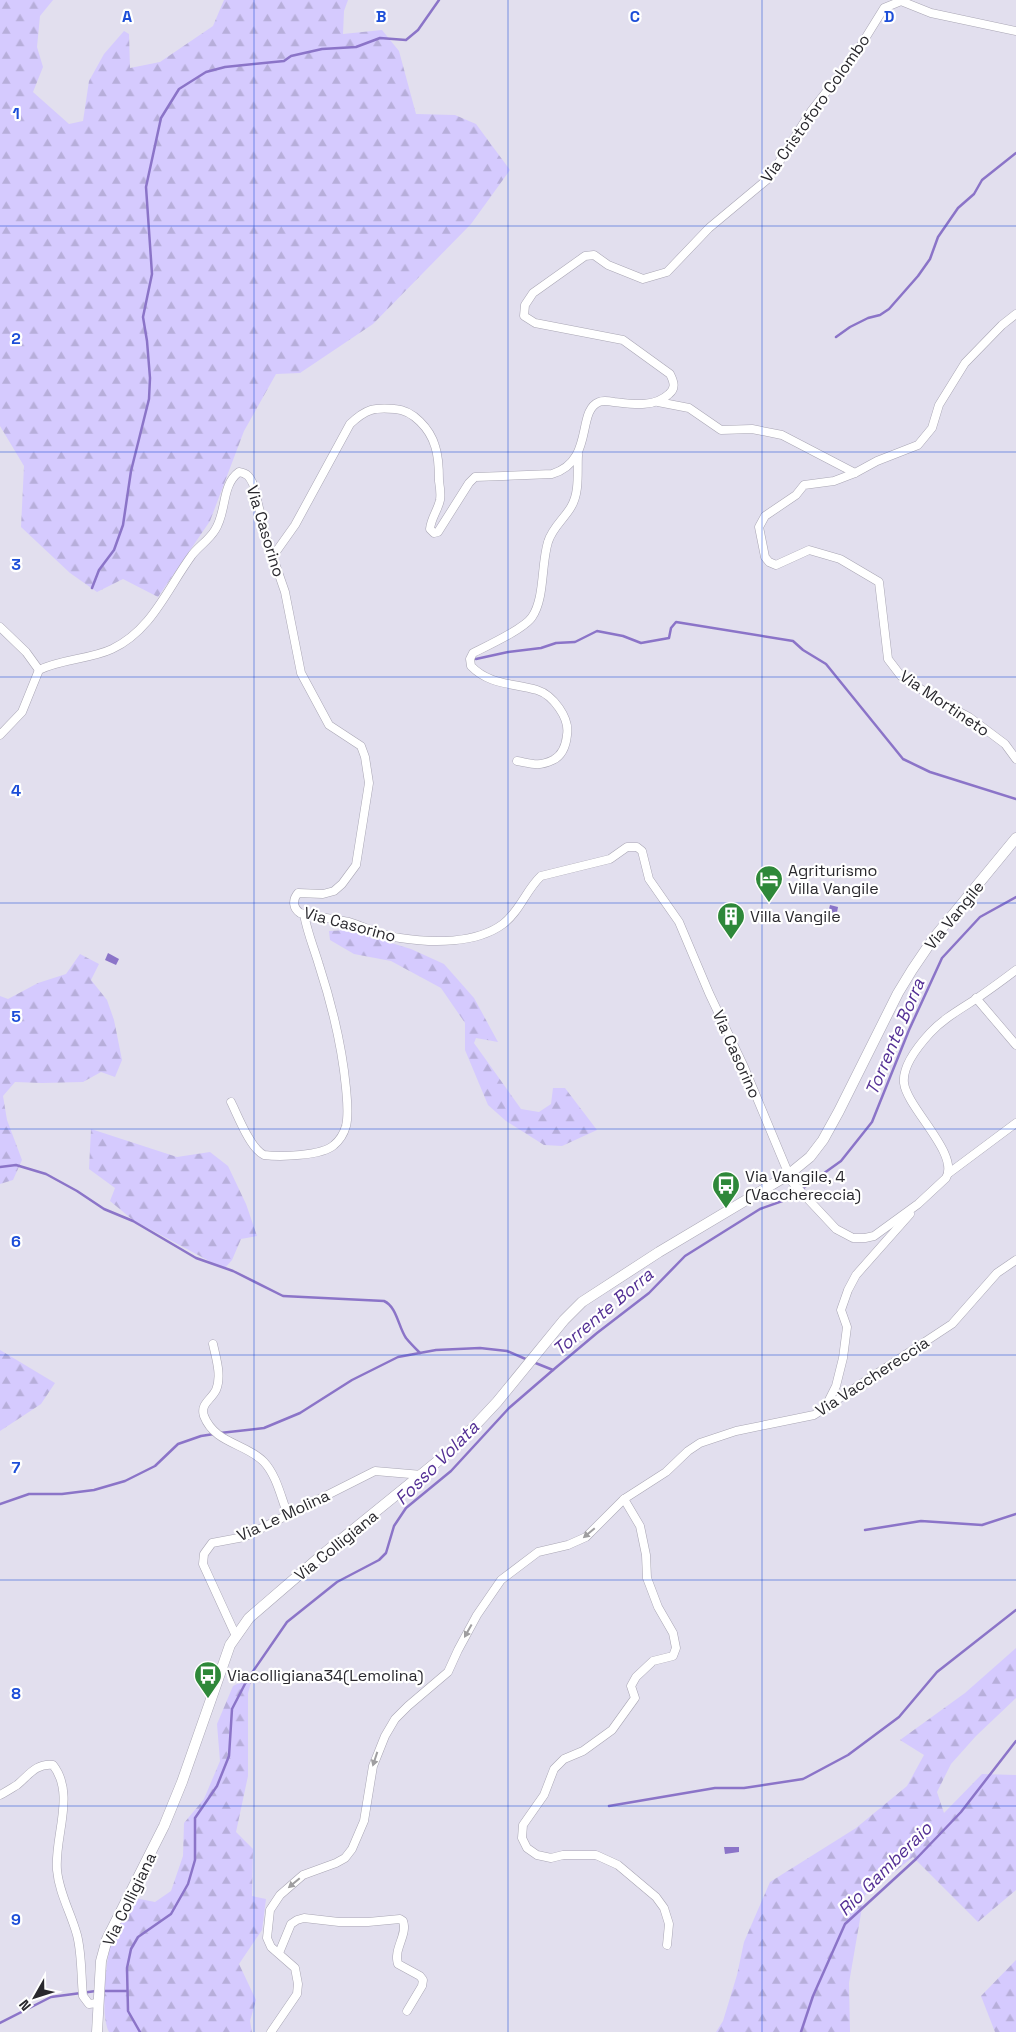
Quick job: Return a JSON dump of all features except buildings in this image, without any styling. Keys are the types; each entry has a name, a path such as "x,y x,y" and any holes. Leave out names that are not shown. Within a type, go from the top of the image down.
{"street":[{"name":"Via Cristoforo Colombo","path":"658,402 674,389 674,382 670,374 623,340 535,323 524,316 525,304 533,294 585,256 594,255 608,265 643,280 667,272 709,228 769,178 812,110 853,58 884,8 901,1 931,13 1016,30"},
{"name":"Via Mortineto","path":"1016,314 1002,325 965,363 939,405 932,428 918,446 877,461 855,474 834,481 804,485 796,496 764,516 759,527 765,557 769,562 776,565 809,550 840,559 879,582 888,660 901,676 969,717 1005,744 1016,759"},
{"path":"517,761 541,766 557,758 565,747 568,730 564,715 556,704 539,690 494,681 480,675 471,666 470,658 474,653 523,626 532,617 538,600 548,541 577,494 578,453 590,411 599,401 636,404 658,402 689,408 721,430 752,428 782,435 855,474"},
{"path":"273,556 295,525 350,424 362,413 379,408 404,410 418,419 427,430 435,446 439,474 440,499 432,518 430,529 434,532 438,532 469,483 475,477 552,474 562,471 571,464 578,453"},
{"name":"Via Casorino","path":"39,670 110,650 142,630 193,555 217,528 230,480 239,472 244,472 249,476 253,484 267,540 285,592 300,673 330,725 361,746 365,757 369,783 356,864 342,884 334,891 322,894 298,893 294,900 297,911 354,924 398,938 455,940 488,932 501,925 512,916 534,883 541,876 610,859 627,847 637,847 642,851 649,879 679,922 744,1068 790,1179"},
{"path":"0,627 26,652 39,670 22,712 0,734"},
{"name":"Via Vangile","path":"790,1179 823,1140 898,993 921,955 1016,838"},
{"path":"231,1102 254,1145 264,1155 321,1153 334,1145 344,1132 347,1124 348,1108 344,1066 334,1016 307,932 304,914"},
{"path":"949,1173 948,1163 935,1136 908,1095 904,1083 905,1074 910,1061 929,1034 945,1019 1016,970"},
{"path":"976,998 1016,1045"},
{"path":"790,1179 836,1229 853,1238 874,1236 918,1204 949,1173 1016,1123"},
{"name":"Via Colligiana","path":"97,2032 97,2003 101,1961 107,1939 164,1826 185,1774 222,1667 236,1636 249,1618 322,1555 422,1476 468,1435 576,1307 592,1294 790,1179"},
{"path":"826,1406 836,1386 843,1358 847,1327 841,1310 848,1290 856,1275 918,1204"},
{"name":"Via Vacchereccia","path":"271,2032 297,1994 298,1984 295,1968 271,1947 267,1938 270,1910 280,1895 303,1875 336,1863 345,1858 352,1849 364,1821 373,1766 385,1736 395,1719 448,1672 458,1650 494,1588 512,1570 538,1552 568,1545 586,1537 624,1499 666,1472 688,1451 700,1443 736,1431 814,1415 854,1390 952,1324 997,1273 1016,1260"},
{"path":"213,1344 218,1376 216,1389 204,1405 204,1414 210,1429 222,1438 263,1461 273,1476 288,1515"},
{"name":"Via Le Molina","path":"236,1636 203,1564 204,1554 212,1543 244,1537 375,1471 422,1476"},
{"path":"624,1499 640,1526 646,1555 647,1578 658,1607 673,1633 676,1648 673,1656 653,1661 636,1677 632,1686 635,1698 612,1730 583,1751 564,1759 554,1769 544,1795 524,1825 522,1838 527,1848 537,1855 551,1858 563,1855 596,1855 618,1864 656,1897 664,1908 669,1924 667,1944"},
{"path":"0,1795 18,1784 32,1770 45,1764 53,1765 58,1772 63,1800 57,1869 64,1898 78,1936 83,1996 89,2004 97,2003"},
{"path":"279,1954 291,1924 297,1920 304,1918 339,1922 368,1922 400,1919 403,1921 404,1928 396,1955 398,1964 420,1976 423,1980 422,1986 407,2011"}],"green space":[{"path":"0,0 53,0 40,16 37,47 43,67 33,92 69,124 83,121 89,81 104,54 124,31 129,34 130,68 160,62 213,26 224,0 348,0 344,11 343,34 382,30 399,51 416,114 455,115 476,124 510,170 471,224 373,324 300,373 276,374 244,431 210,521 158,597 123,579 97,592 70,573 21,527 24,466 0,426"},
{"path":"349,930 411,949 444,964 474,998 498,1042 476,1038 474,1043 521,1109 539,1112 551,1104 553,1088 565,1088 597,1130 562,1146 544,1145 506,1121 488,1105 465,1050 465,1023 441,988 391,961 354,954 330,940 329,931"},
{"path":"80,954 99,964 91,980 107,1000 114,1020 122,1060 115,1077 101,1072 83,1082 15,1082 3,1096 7,1120 22,1160 13,1180 0,1184 0,996 8,999 38,983 66,974"},
{"path":"91,1129 177,1157 210,1152 228,1166 246,1204 257,1236 241,1239 232,1260 224,1269 133,1220 110,1201 115,1188 89,1169"},
{"path":"0,1350 55,1383 41,1404 0,1431"},
{"path":"1016,1648 1016,1698 976,1736 951,1764 937,1792 944,1813 982,1774 1016,1775 1016,1890 978,1922 913,1857 864,1896 849,1983 850,2032 716,2032 723,2021 737,1975 744,1942 770,1882 856,1828 907,1786 924,1755 900,1740 965,1693"},
{"path":"253,1676 248,1693 248,1776 236,1832 253,1849 252,1896 266,1899 262,1930 239,1964 256,2000 250,2021 252,2032 109,2032 106,2024 104,2001 109,1952 113,1937 135,1898 155,1902 171,1891 183,1856 184,1823 204,1799 220,1761 217,1724 233,1686"},
{"path":"1016,1960 1016,2032 995,2032 981,1996"}],"shaded area":[{"path":"830,905 838,907 835,923 830,922 827,917"},
{"path":"108,953 119,959 116,965 105,960"},
{"path":"724,1847 739,1847 739,1852 725,1854"}],"waterway":[{"path":"92,588 99,570 114,550 123,525 131,471 149,399 150,378 143,317 152,274 146,187 161,118 179,89 206,72 225,67 284,61 291,56 322,49 356,47 380,38 406,40 418,30 439,0"},
{"path":"836,337 850,327 868,318 880,315 889,309 918,276 930,259 938,237 958,208 974,194 982,180 1016,153"},
{"path":"476,659 508,652 541,648 556,643 575,642 597,631 623,636 641,643 669,638 671,628 676,622 793,641 803,650 826,664 903,759 930,772 1016,799"},
{"name":"Torrente Borra","path":"533,1362 553,1370 649,1293 685,1256 760,1209 788,1199 841,1161 872,1122 909,1030 942,958 980,917 1016,897"},
{"path":"0,1167 16,1165 46,1174 104,1209 133,1221 196,1258 233,1271 283,1296 384,1301 395,1312 406,1338 420,1353"},
{"name":"Torrente Borra","path":"220,1433 264,1428 300,1413 352,1380 398,1357 436,1350 480,1348 507,1351 528,1360"},
{"name":"Fosso Volata","path":"140,2032 128,2011 127,1968 131,1949 138,1937 171,1914 188,1884 195,1860 195,1818 217,1786 229,1756 232,1709 247,1680 287,1622 337,1582 379,1560 386,1553 394,1526 406,1508 451,1471 509,1408 553,1370"},
{"name":"Torrente Borra","path":"0,1504 29,1494 62,1494 94,1490 125,1481 155,1466 178,1444 201,1436 214,1434"},
{"path":"865,1530 921,1521 982,1525 1016,1514"},
{"path":"609,1806 715,1788 744,1788 803,1779 848,1755 899,1717 937,1672 1016,1610"},
{"name":"Rio Gamberaio","path":"801,2032 813,1996 845,1924 916,1859 961,1812 1016,1741"},
{"path":"0,2023 51,1997 96,1991"},
{"path":"101,1991 127,1991"}],"place":[{"name":"Agriturismo Villa Vangile","path":"769,903"},
{"name":"Villa Vangile","path":"731,940"},
{"name":"Via Vangile, 4 (Vacchereccia)","path":"726,1209"},
{"name":"Viacolligiana34(Lemolina)","path":"208,1699"}]}
